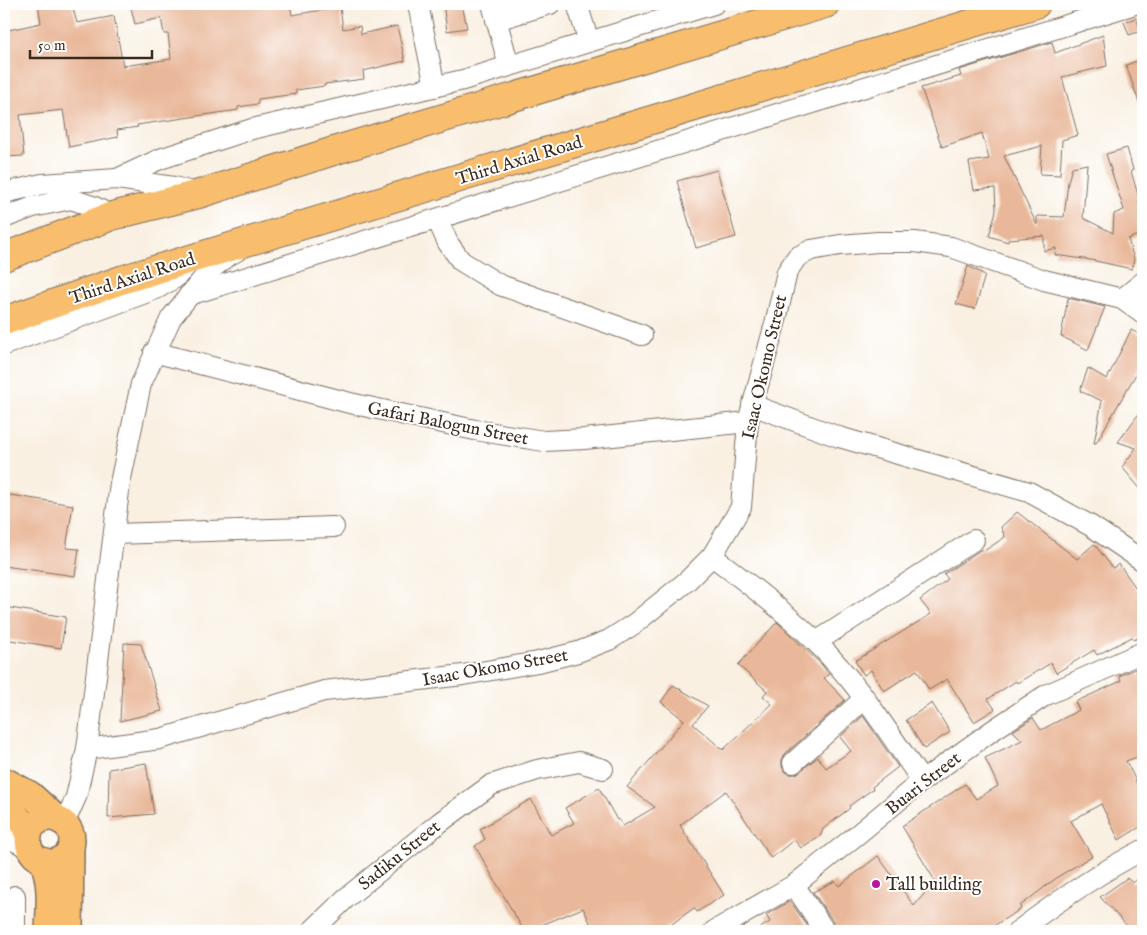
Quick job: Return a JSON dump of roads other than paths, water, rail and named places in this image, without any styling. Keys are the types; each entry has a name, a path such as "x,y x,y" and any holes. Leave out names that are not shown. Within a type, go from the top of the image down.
{"highway":[{"path":"4,257 112,216 199,194 343,148 825,4"},
{"name":"Third Axial Road","path":"4,320 124,279 1036,4"}],"main road":[{"path":"4,780 30,794 62,822 72,834 70,931"},
{"path":"4,800 22,822 48,879 48,931"},
{"path":"62,822 55,819 42,820 31,830 34,850 49,862 63,858 71,849"}],"street":[{"path":"418,4 435,87"},
{"path":"509,66 494,12 550,4"},
{"path":"577,4 589,42"},
{"path":"117,179 160,159 252,129 463,80 714,4"},
{"path":"1045,4 1047,31"},
{"path":"189,295 1135,4"},
{"path":"4,193 42,184 117,179 174,187 199,194"},
{"path":"4,218 33,207 71,200 95,207 112,216"},
{"path":"437,219 448,243 461,261 500,285 642,335"},
{"path":"62,822 76,797 87,749 120,483 141,384 170,318 210,270 222,260 260,238"},
{"name":"Isaac Okomo Street","path":"87,749 160,739 324,691 463,675 538,662 578,652 609,640 634,624 687,581 712,556 741,507 750,414 787,272 798,257 812,250 840,245 878,242 914,242 951,247 1044,280 1122,299 1143,314"},
{"path":"4,345 156,290 175,278 194,258"},
{"path":"1122,299 1143,282"},
{"name":"Gafari Balogun Street","path":"154,352 350,403 475,430 544,441 594,438 750,414"},
{"path":"750,414 839,437 1029,492 1091,526 1143,561"},
{"path":"115,534 334,527"},
{"path":"816,642 974,540"},
{"path":"712,556 762,594 816,642 865,698 922,781"},
{"name":"Buari Street","path":"714,931 794,885 922,781 993,730 1046,696 1143,652"},
{"path":"793,763 865,698"},
{"name":"Sadiku Street","path":"312,931 346,898 476,794 491,785 537,770 580,762 603,768"},
{"path":"4,836 34,850"},
{"path":"1018,931 1063,897 1109,868 1143,850"},
{"path":"794,885 825,931"},
{"path":"14,931 15,896"}],"place":[{"name":"Tall building","path":"876,884"}]}
